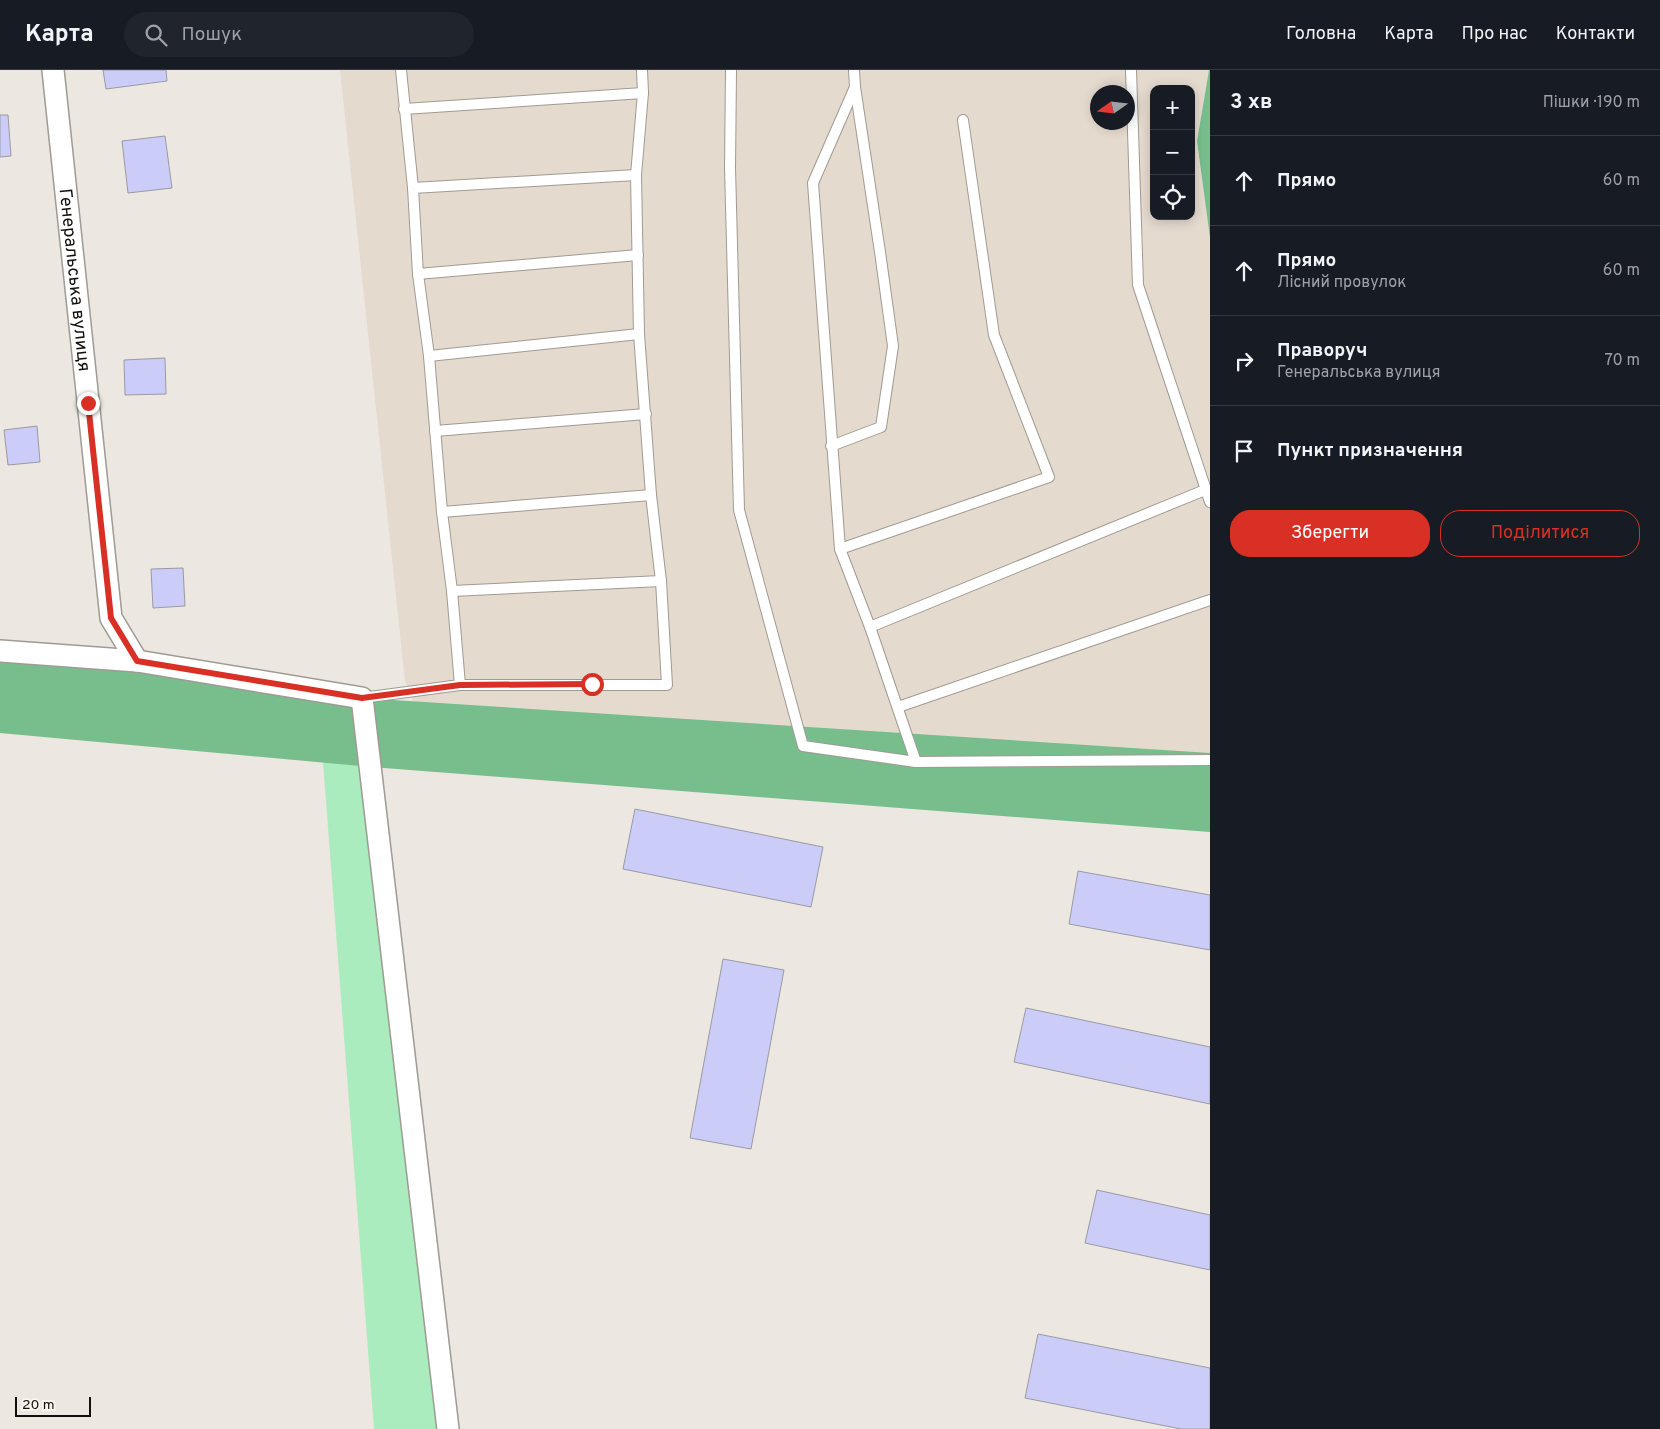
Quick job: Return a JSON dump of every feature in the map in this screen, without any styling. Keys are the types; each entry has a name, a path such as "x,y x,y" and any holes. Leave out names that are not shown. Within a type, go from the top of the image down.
{"street":[{"name":"Генеральська вулиця","path":"53,70 111,618 137,661"},
{"path":"0,651 137,661 362,698 448,1429"}],"lane":[{"path":"401,70 413,188 418,274 429,356 442,512 452,591 460,685"},
{"path":"362,698 460,685 667,684 661,581 650,495 646,414 639,334 636,175 643,94 642,70"},
{"path":"731,70 730,168 739,510 803,746 916,762 1210,760"},
{"path":"831,446 881,427 893,346 854,70"},
{"path":"1131,70 1138,285 1210,502"},
{"path":"855,87 813,183 840,549 870,627 916,762"},
{"path":"404,110 643,94"},
{"path":"840,549 1049,477 994,335 963,120"},
{"path":"413,188 636,175"},
{"path":"418,274 638,255"},
{"path":"429,356 639,334"},
{"path":"435,431 646,414"},
{"path":"870,627 1205,490"},
{"path":"442,512 650,495"},
{"path":"452,591 661,581"},
{"path":"898,707 1210,600"}],"shaded area":[{"path":"340,70 1209,70 1197,141 1210,238 1210,760 430,739 405,681"}],"green space":[{"path":"1210,70 1210,238 1197,141"},
{"path":"0,651 362,698 1210,753 1210,832 371,767 0,733"},
{"path":"323,762 371,767 448,1429 374,1429"}],"building":[{"path":"103,70 166,70 167,81 106,89"},
{"path":"0,115 8,115 11,156 0,157"},
{"path":"165,136 172,188 128,193 122,141"},
{"path":"165,358 166,394 125,395 124,360"},
{"path":"37,426 40,462 8,465 4,430"},
{"path":"183,568 185,606 153,608 151,569"},
{"path":"635,809 823,847 811,907 623,869"},
{"path":"1078,871 1210,895 1210,950 1069,924"},
{"path":"723,959 784,970 751,1149 690,1138"},
{"path":"1026,1008 1210,1047 1210,1104 1014,1062"},
{"path":"1097,1190 1210,1215 1210,1270 1085,1243"},
{"path":"1038,1334 1210,1368 1210,1429 1181,1429 1025,1398"}],"route":[{"path":"88,403 111,618 137,661 362,698 460,685 592,684"}]}
